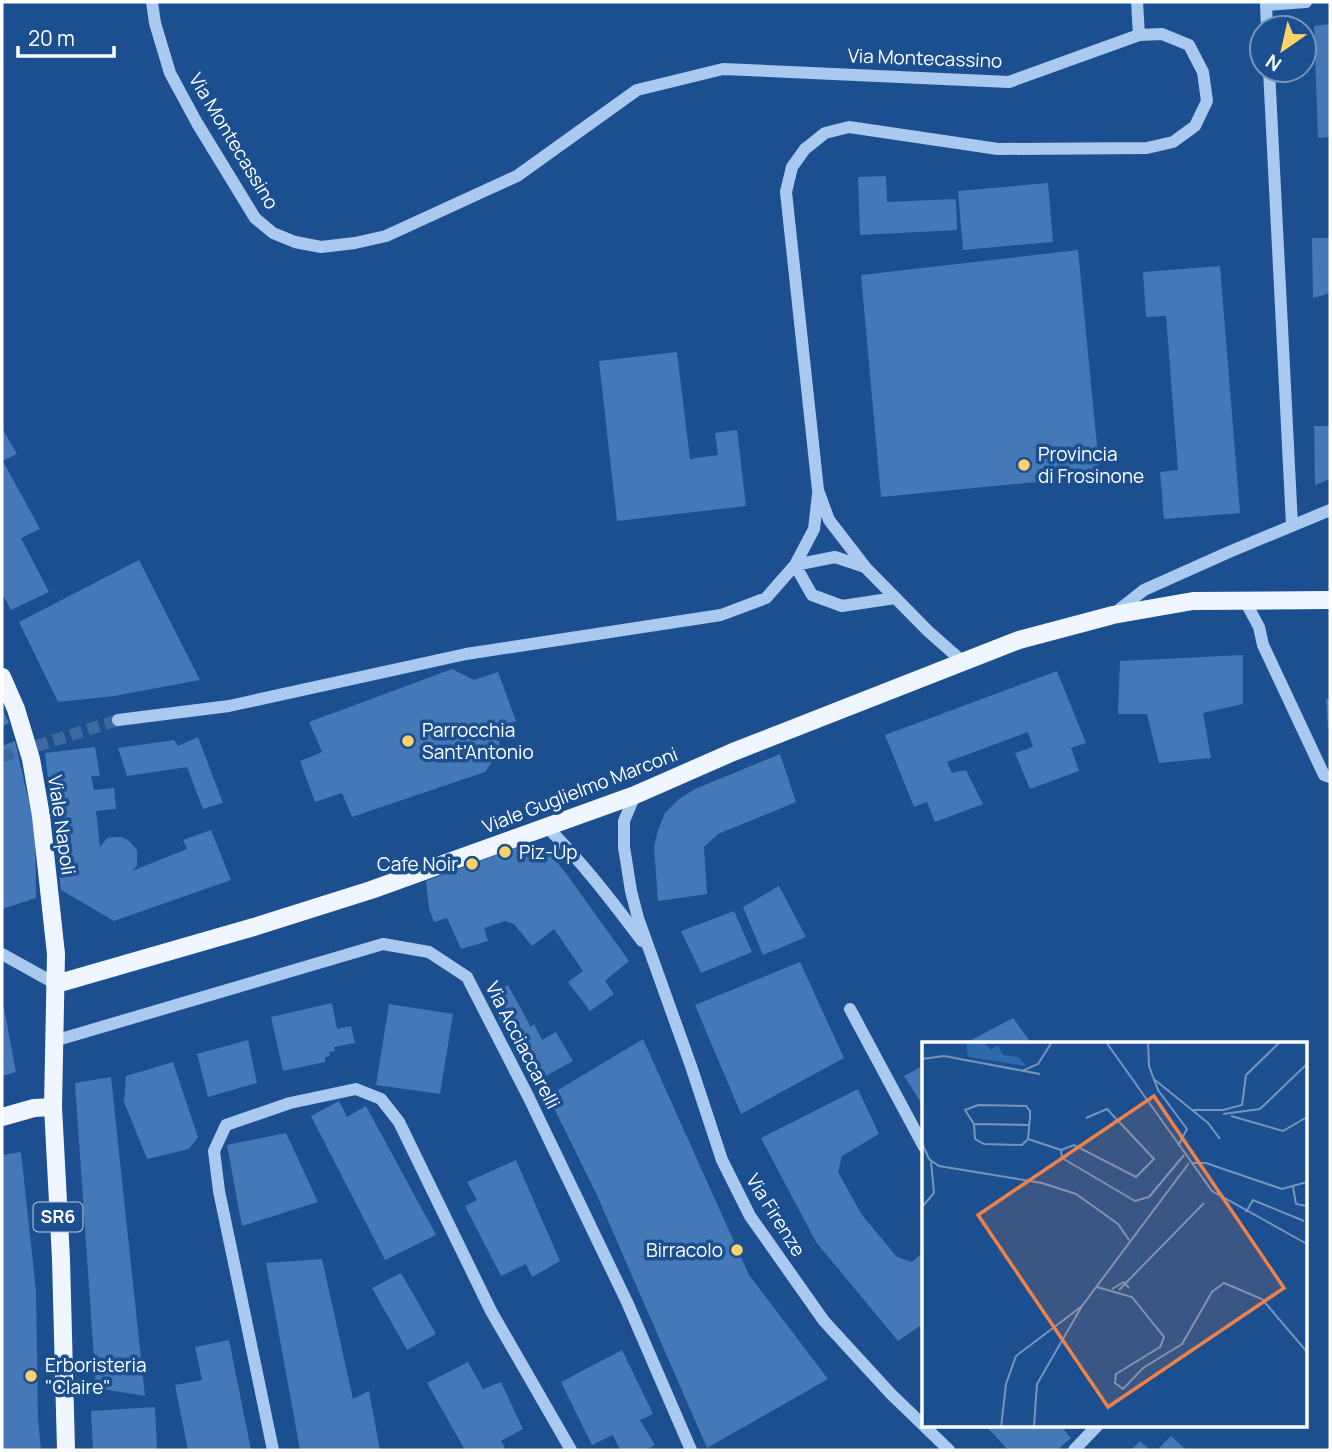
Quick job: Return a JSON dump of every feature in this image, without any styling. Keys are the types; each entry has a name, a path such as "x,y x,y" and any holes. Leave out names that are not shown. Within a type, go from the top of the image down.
{"main road":[{"name":"Viale Guglielmo Marconi","path":"56,984 372,890 635,795 733,751 1019,640 1113,615 1193,601 1330,600"},
{"name":"Viale Napoli","path":"2,677 16,709 31,758 41,816 56,954 56,984"},
{"name":"SR6","path":"56,984 53,1107 61,1259 66,1450"},
{"path":"2,1117 34,1108 53,1107"}],"street":[{"name":"Via Montecassino","path":"152,2 155,23 170,72 197,123 255,218 273,233 295,242 321,247 386,236 517,176 637,90 723,69 1009,82 1139,35 1162,34 1189,46 1203,72 1207,100 1195,126 1173,142 1147,148 998,149 849,127 825,133 805,149 792,167 786,192 818,490 829,520 866,568 963,662"},
{"path":"1137,2 1139,35"},
{"path":"1266,14 1266,5 1307,2"},
{"path":"1270,84 1292,525"},
{"path":"118,720 229,706 466,654 721,615 766,598 795,565 814,529 818,490"},
{"path":"1113,615 1144,590 1330,510"},
{"path":"795,565 835,557 866,568"},
{"path":"795,565 812,595 842,606 895,598"},
{"path":"1245,601 1324,775 1330,777"},
{"name":"Via Firenze","path":"635,795 624,821 624,847 631,891 722,1160 750,1216 824,1321 922,1424"},
{"path":"547,827 596,880 650,952"},
{"name":"Via Acciaccarelli","path":"54,1041 383,944 429,952 467,977 622,1290 691,1450"},
{"path":"2,954 56,984"},
{"path":"850,1009 922,1143"},
{"path":"273,1450 219,1191 214,1152 226,1125 290,1103 356,1090 381,1099 399,1122 491,1311 571,1450"},
{"name":"Via Firenze","path":"926,1428 949,1450"},
{"path":"1074,1450 1095,1428"}],"building":[{"path":"1330,24 1330,137 1318,138 1316,84 1318,26"},
{"path":"886,176 887,202 956,199 957,230 860,235 858,177"},
{"path":"1048,183 1053,242 963,250 958,191"},
{"path":"1312,238 1330,238 1330,293 1313,298"},
{"path":"1078,250 1100,476 881,497 861,275"},
{"path":"1220,266 1240,513 1164,519 1160,472 1178,470 1166,316 1146,317 1143,272"},
{"path":"677,352 690,459 718,455 715,433 737,430 746,506 617,521 599,361"},
{"path":"1314,426 1330,426 1330,479 1315,485"},
{"path":"2,428 17,454 2,461"},
{"path":"4,463 40,529 21,538 49,592 11,610 2,593"},
{"path":"139,560 200,680 114,696 58,702 19,622"},
{"path":"1243,655 1243,704 1203,713 1211,758 1159,763 1147,714 1118,714 1120,661"},
{"path":"452,669 474,680 498,672 516,721 494,729 501,748 485,772 352,817 342,793 315,802 300,761 322,752 309,722"},
{"path":"1057,671 1086,743 1071,748 1079,771 1030,789 1015,753 1033,747 1028,732 947,762 952,773 966,770 983,804 935,822 927,802 914,807 885,735"},
{"path":"1326,699 1330,699 1330,729 1328,729"},
{"path":"2,709 9,723 2,727"},
{"path":"198,737 223,803 203,809 187,767 127,776 118,748 174,740 178,746"},
{"path":"15,741 35,829 36,898 2,909 2,746"},
{"path":"95,747 100,776 91,776 94,790 114,788 116,809 96,811 100,847 107,838 122,837 128,840 137,850 137,866 132,871 187,849 183,840 211,830 231,880 114,921 61,890 45,753"},
{"path":"780,754 796,802 718,834 704,847 707,894 658,901 654,846 665,813 679,799 695,789"},
{"path":"523,845 551,855 629,961 605,981 614,994 590,1011 568,982 583,971 554,929 532,946 514,924 505,921 484,928 488,941 461,949 447,918 434,922 429,909 426,881"},
{"path":"779,886 806,937 763,955 743,907"},
{"path":"734,911 752,952 701,973 681,931"},
{"path":"800,962 844,1058 741,1114 695,1005"},
{"path":"508,985 531,1027 534,1024 542,1040 556,1032 573,1061 533,1083 488,996"},
{"path":"332,1003 337,1029 351,1026 355,1043 334,1047 335,1051 329,1052 330,1056 325,1057 325,1062 283,1071 271,1017"},
{"path":"389,1004 453,1014 440,1094 376,1085"},
{"path":"2,1008 16,1072 2,1076"},
{"path":"1013,1018 1031,1042 968,1042"},
{"path":"643,1039 749,1275 828,1379 707,1448 596,1193 548,1096"},
{"path":"248,1040 257,1083 208,1097 197,1054"},
{"path":"173,1062 198,1137 189,1149 147,1159 124,1102 126,1076"},
{"path":"922,1066 922,1104 904,1076"},
{"path":"111,1077 145,1396 96,1388 75,1083"},
{"path":"858,1089 879,1134 842,1156 838,1172 862,1215 897,1257 912,1262 922,1253 922,1324 898,1341 816,1242 761,1138"},
{"path":"339,1101 347,1117 366,1106 436,1235 385,1260 311,1116"},
{"path":"286,1133 318,1202 242,1226 227,1145"},
{"path":"21,1152 36,1291 41,1450 2,1450 2,1155"},
{"path":"516,1160 560,1261 532,1277 526,1264 501,1276 465,1206 477,1200 467,1182"},
{"path":"322,1259 353,1399 369,1391 380,1450 300,1450 266,1263"},
{"path":"401,1273 436,1334 407,1350 372,1288"},
{"path":"229,1340 251,1450 188,1450 175,1385 202,1380 195,1347"},
{"path":"622,1350 653,1414 640,1420 655,1445 645,1450 620,1450 613,1435 592,1445 561,1382"},
{"path":"468,1362 483,1389 501,1382 523,1429 501,1441 506,1450 465,1450 427,1383"},
{"path":"155,1407 157,1450 93,1450 91,1411"},
{"path":"988,1428 1063,1428 1071,1438 1057,1450 1008,1450"},
{"path":"1171,1436 1186,1450 1157,1450"},
{"path":"1140,1441 1150,1450 1131,1450"}],"tunnel":[{"path":"2,757 118,720"}],"place":[{"name":"Provincia di Frosinone","path":"1024,465"},
{"name":"Parrocchia Sant'Antonio","path":"408,741"},
{"name":"Piz-Up","path":"505,852"},
{"name":"Cafe Noir","path":"472,864"},
{"name":"Birracolo","path":"737,1250"},
{"name":"Erboristeria \"Claire\"","path":"31,1376"}]}
